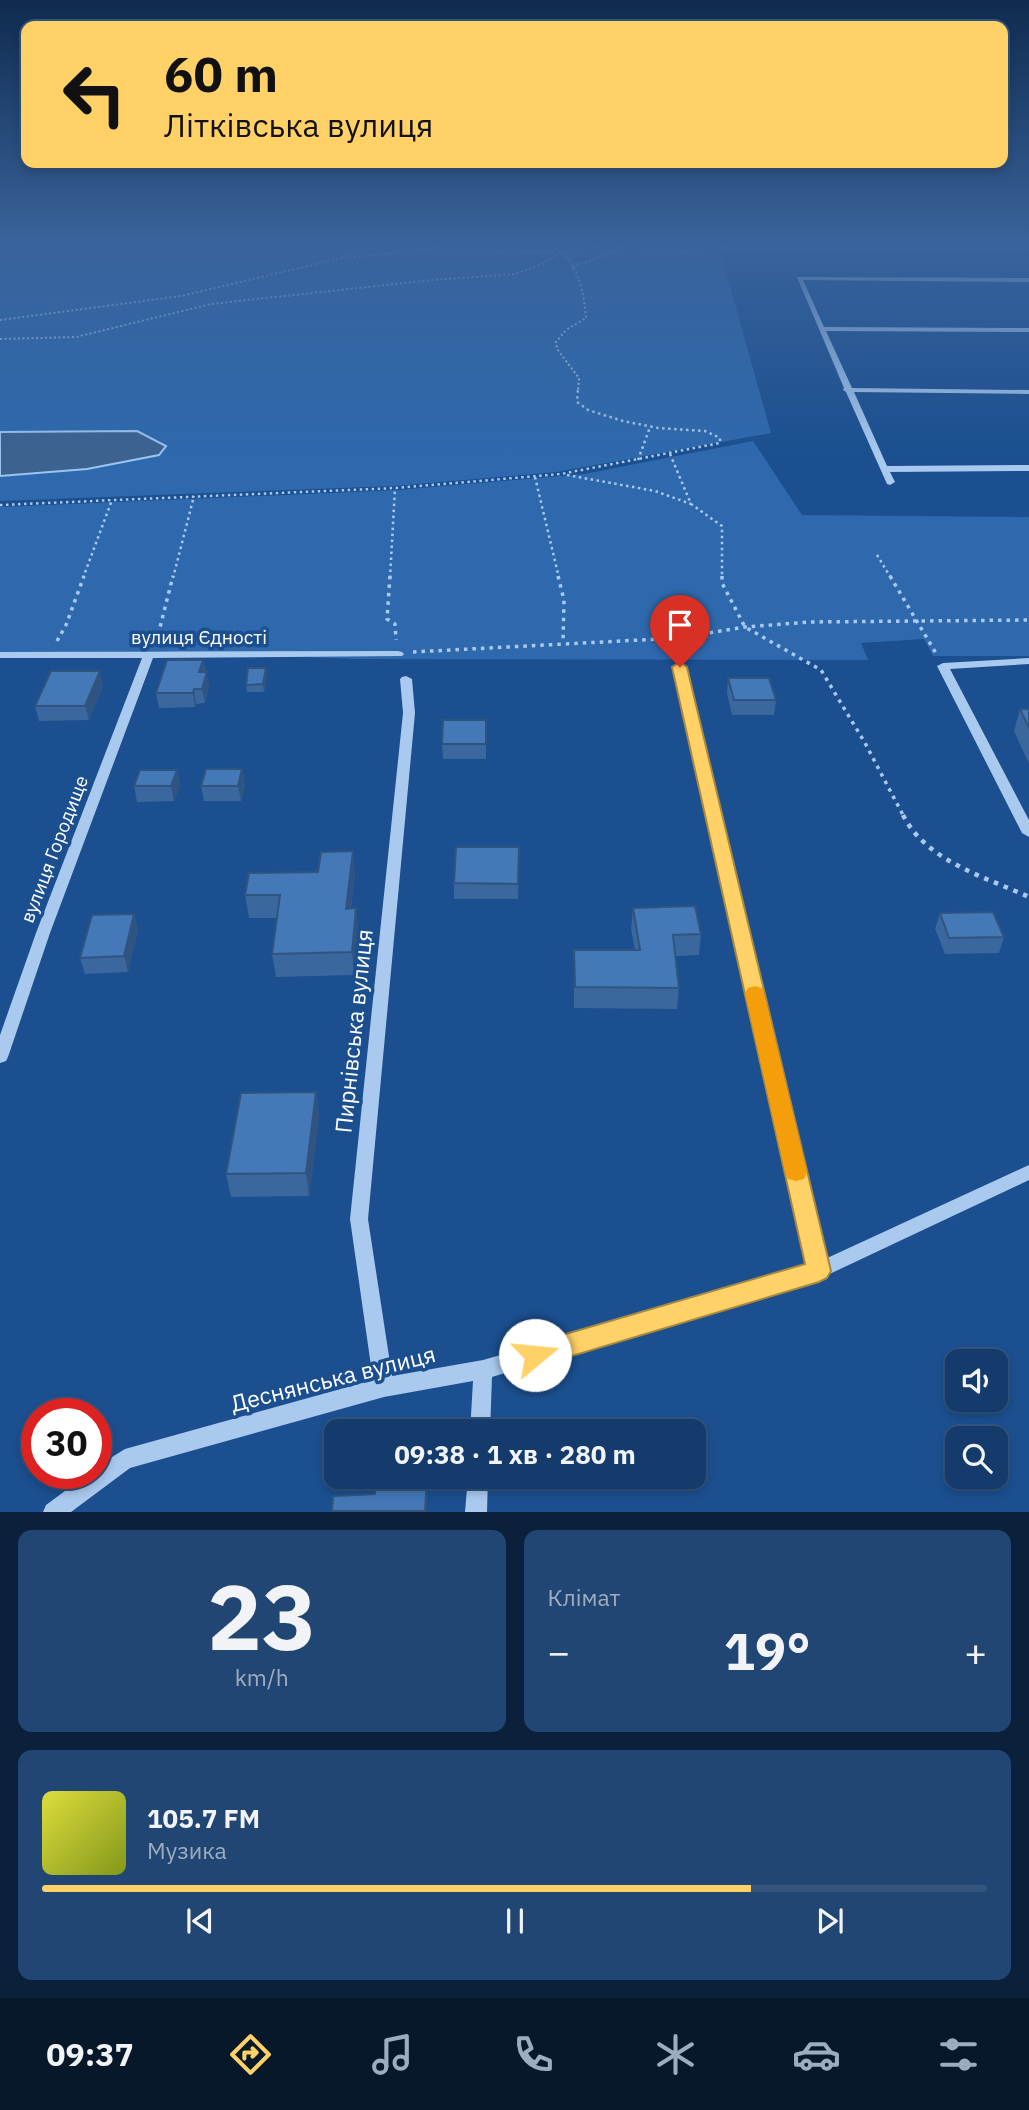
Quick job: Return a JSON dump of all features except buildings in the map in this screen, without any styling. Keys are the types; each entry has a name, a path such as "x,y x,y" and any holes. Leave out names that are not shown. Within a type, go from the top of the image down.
{"street":[{"path":"815,314 890,482"},
{"path":"821,328 1029,330"},
{"path":"847,390 1029,392"},
{"path":"883,469 1029,468"},
{"name":"вулиця Єдності","path":"0,655 398,654"},
{"name":"вулиця Городище","path":"0,1057 43,933 151,655"},
{"path":"1029,661 943,666 1029,833"},
{"path":"680,667 819,1271"},
{"name":"Пирнівська вулиця","path":"384,1387 359,1219 409,713 406,679"},
{"name":"Деснянська вулиця","path":"52,1511 125,1459 384,1387 483,1370 819,1271 1029,1172"},
{"path":"481,1419 483,1370"},
{"path":"476,1511 477,1489"}],"path":[{"path":"0,320 49,314"},
{"path":"0,339 76,337 167,314"},
{"path":"0,505 395,488 536,477 720,443 720,438 706,431 650,427 586,409 577,402 579,379 556,342 566,330 586,318 586,314"},
{"path":"638,460 650,427"},
{"path":"670,454 691,504"},
{"path":"561,474 655,491 691,504 722,526 722,583 745,627 821,670 865,743 910,829 942,857 1029,897"},
{"path":"536,477 564,600 563,642"},
{"path":"395,488 387,619 395,624 398,654 563,642 678,638 745,627 808,622 1029,620"},
{"path":"151,655 194,496"},
{"path":"49,655 66,625 112,500"},
{"path":"877,555 943,666"}],"shaded area":[{"path":"0,314 738,314 771,433 557,472 395,486 0,501 0,476 87,469 137,431 0,432"},
{"path":"137,431 166,446 159,455 87,469 0,476 0,432"},
{"path":"753,441 802,515 1029,517 1029,656 933,656 924,639 861,643 868,660 355,659 155,651 0,653 0,507 398,490 584,474"}],"slow traffic":[{"path":"755,993 796,1172"}],"route":[{"path":"535,1355 819,1271 680,667"}]}
